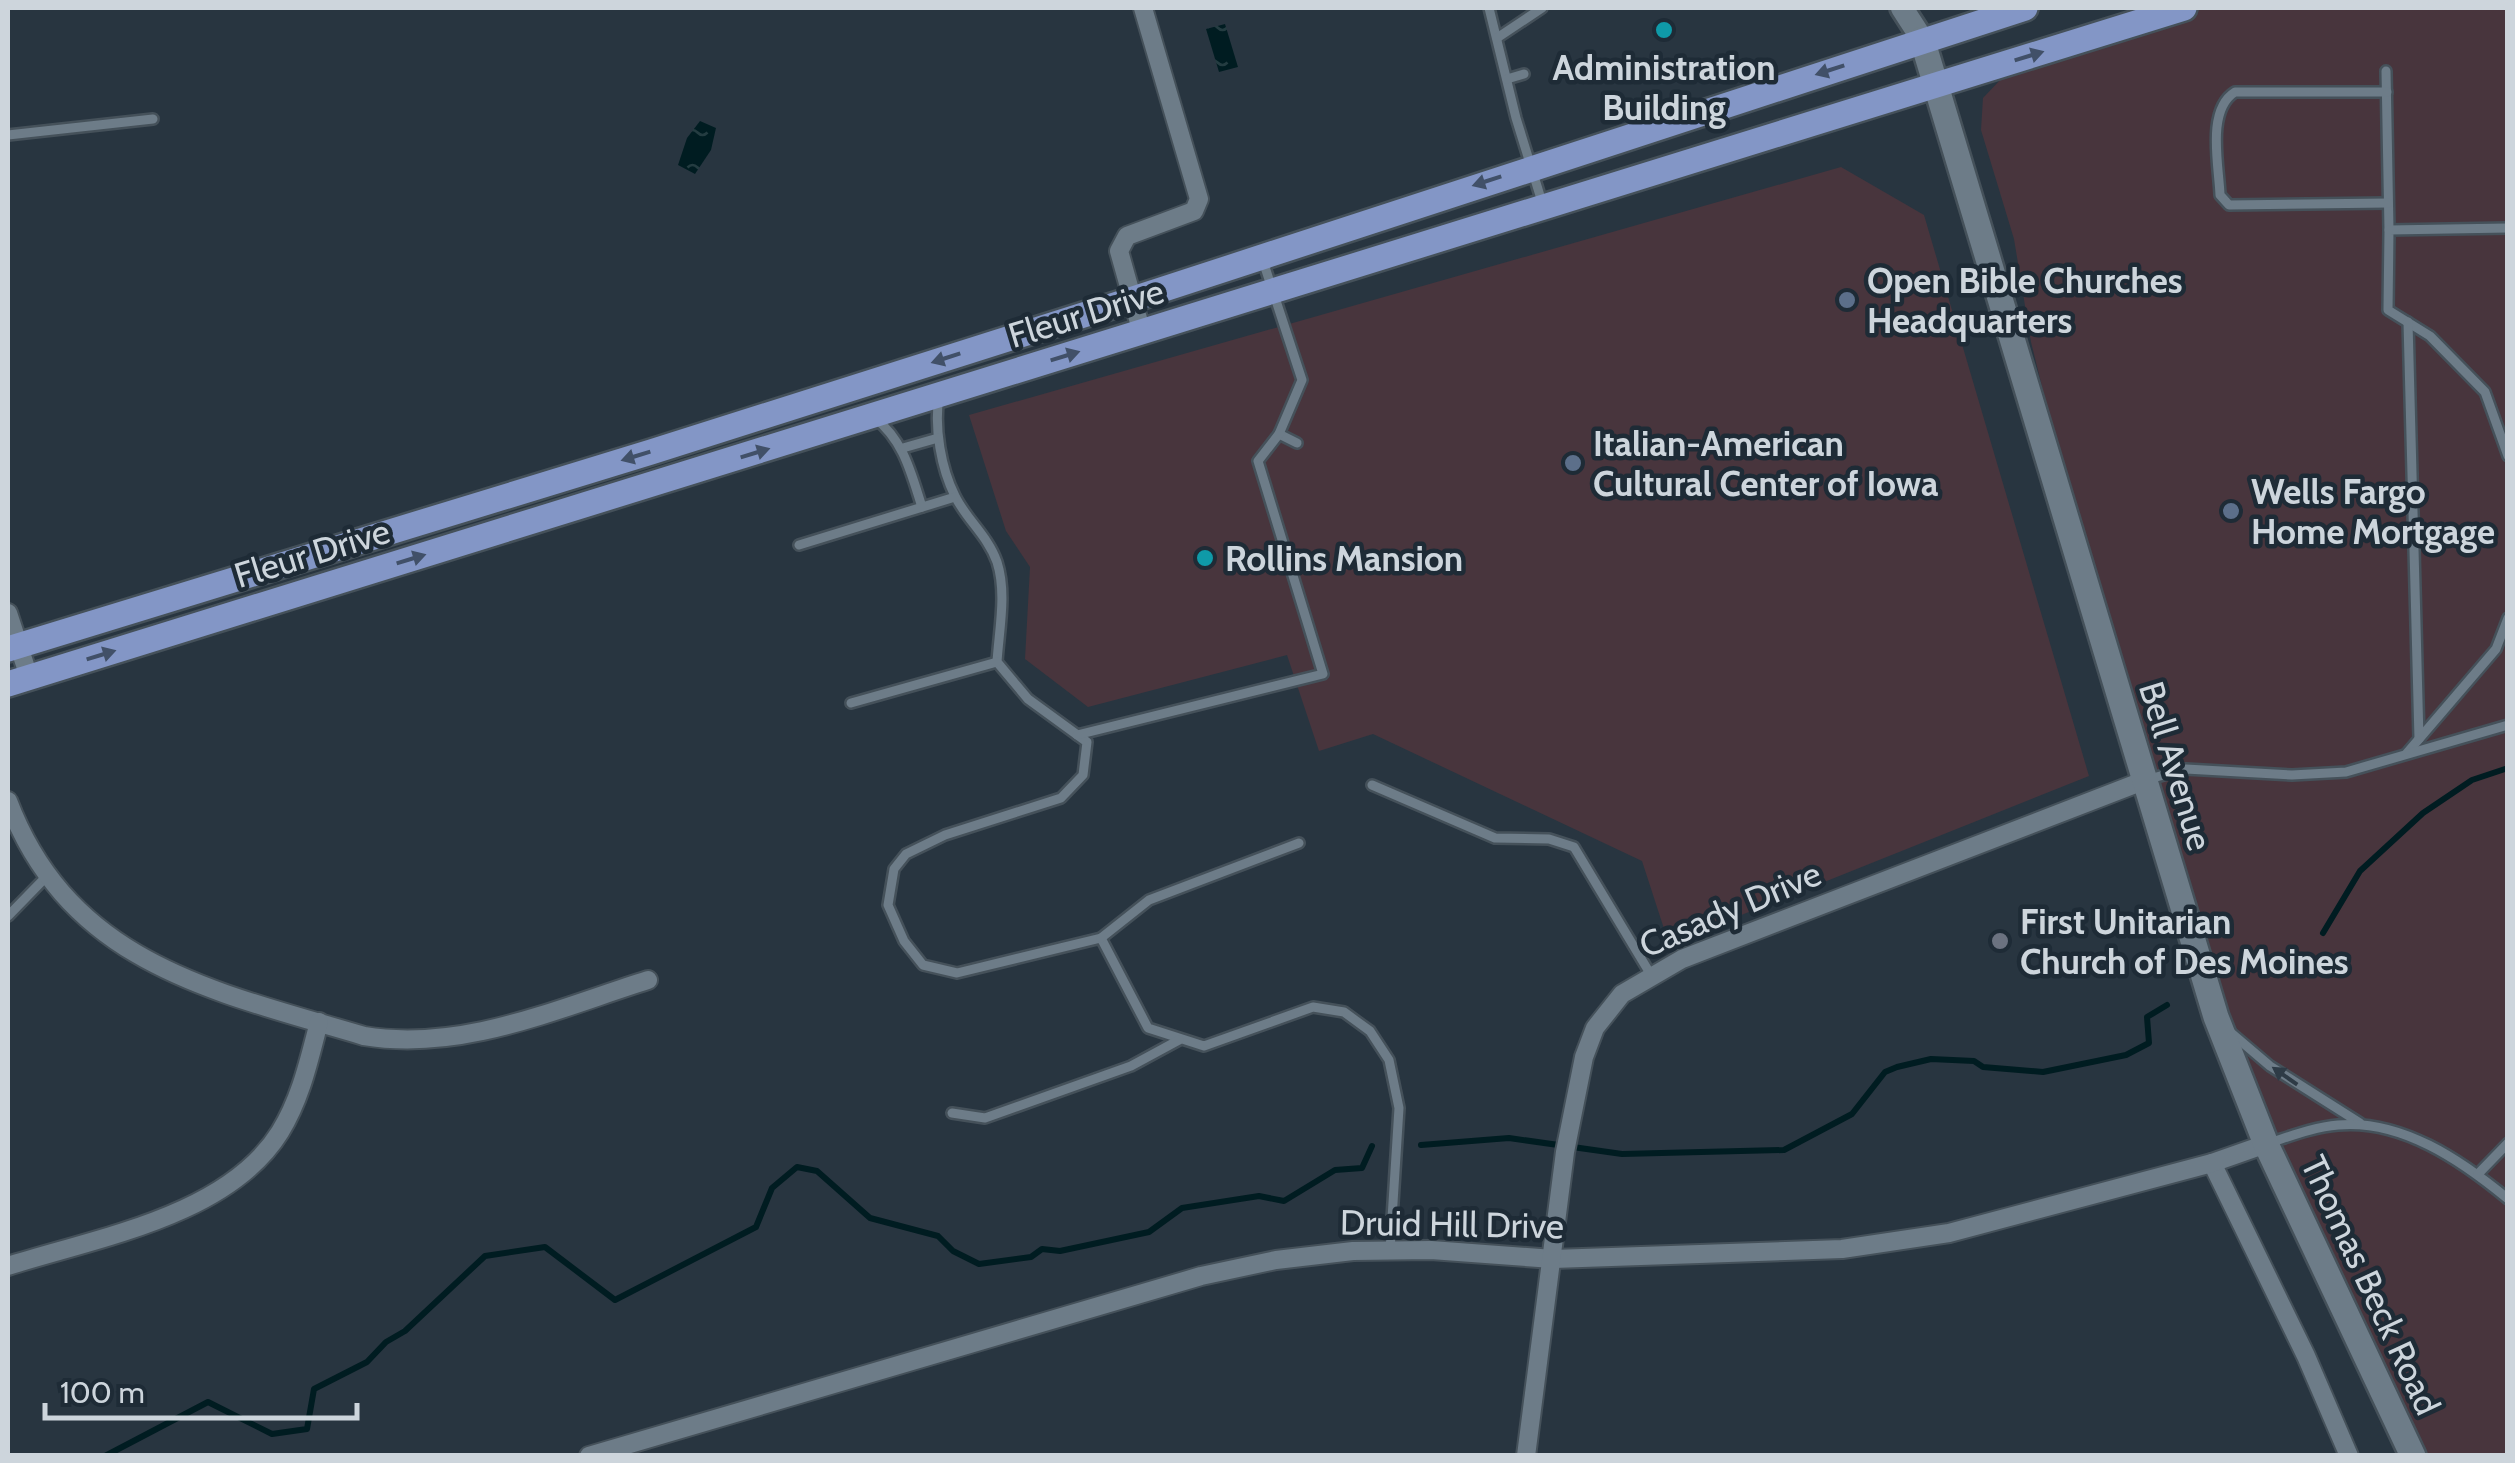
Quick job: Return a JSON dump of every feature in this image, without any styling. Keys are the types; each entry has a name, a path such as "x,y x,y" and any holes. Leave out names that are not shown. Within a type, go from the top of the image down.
{"main road":[{"name":"Fleur Drive","path":"13,647 651,452 2025,8"},
{"name":"Fleur Drive","path":"18,681 2184,8"},
{"name":"Bell Avenue","path":"1922,39 2216,1018 2266,1144"},
{"name":"Thomas Beck Road","path":"2266,1144 2413,1456"}],"street":[{"path":"1142,333 1118,250 1128,236 1194,211 1199,200 1143,8"},
{"name":"Bell Avenue","path":"1902,8 1922,39"},
{"name":"Bell Avenue","path":"1922,39 1926,8"},
{"path":"8,613 18,681"},
{"name":"Casady Drive","path":"1526,1456 1569,1128 1584,1057 1595,1028 1622,994 1682,959 2143,781"},
{"path":"8,801 20,833 46,877 90,924 115,944 172,974 319,1022 390,1040 441,1040 492,1030 648,980"},
{"path":"8,1266 162,1218 202,1202 238,1179 280,1131 300,1093 319,1022"},
{"path":"2266,1144 2212,1163 2306,1356 2349,1456"},
{"name":"Druid Hill Drive","path":"589,1456 1201,1276 1276,1260 1390,1250 1554,1259 1842,1250 1949,1233 2212,1163"}],"lane":[{"path":"1488,8 1544,207"},
{"path":"1497,38 1542,8"},
{"path":"2386,71 2388,310 2430,336 2484,392 2508,456"},
{"path":"1507,79 1524,74"},
{"path":"2386,92 2234,92 2224,98 2218,118 2220,195 2230,206 2388,203"},
{"path":"8,135 153,120"},
{"path":"2389,230 2508,228"},
{"path":"1078,736 1323,674 1258,461 1279,434 1302,380 1262,256"},
{"path":"2408,322 2419,739"},
{"path":"940,396 936,415 938,438 955,497 979,528 997,562 1002,595 997,662 1028,699 1087,742 1083,775 1062,798 945,834 906,854 894,869 888,905 904,941 922,964 957,973 1101,938 1149,900 1299,844"},
{"path":"873,416 903,448 922,507"},
{"path":"1279,434 1296,443"},
{"path":"903,448 938,438"},
{"path":"799,545 955,497"},
{"path":"2405,755 2496,649 2508,618"},
{"path":"851,703 997,662"},
{"path":"2143,781 2186,769 2292,775 2346,772 2508,725"},
{"path":"1372,785 1495,838 1549,840 1574,848 1650,976"},
{"path":"8,916 46,877"},
{"path":"1101,938 1148,1028 1179,1040 1204,1046 1313,1007 1344,1012 1370,1031 1389,1060 1399,1108 1390,1250"},
{"path":"2216,1018 2270,1066 2362,1125"},
{"path":"952,1113 985,1118 1130,1066 1179,1040"},
{"path":"2266,1144 2318,1128 2362,1125 2406,1136 2466,1164 2508,1199"},
{"path":"2478,1174 2508,1143"}],"shaded area":[{"path":"2184,8 2507,8 2507,1455 2413,1455 2266,1144 2118,695 2031,342 2014,239 1981,130 1983,98 2003,77"},
{"path":"1841,167 1924,215 2089,776 1669,944 1642,861 1373,734 1319,751 1287,655 1088,707 1025,659 1030,567 1006,531 969,415"}],"water":[{"path":"1225,24 1238,67 1219,72 1206,29"},
{"path":"700,121 716,128 711,150 695,174 678,165 687,138"}],"waterway":[{"path":"2323,933 2360,871 2423,813 2472,780 2508,768"},
{"path":"1421,1145 1509,1138 1622,1154 1784,1150 1852,1114 1885,1072 1897,1067 1931,1059 2043,1072 2126,1055 2149,1043 2147,1017 2167,1005"},
{"path":"105,1456 208,1402 272,1434 307,1429 314,1389 367,1362 485,1256 545,1247 615,1300 756,1227 772,1188 797,1167 817,1171 870,1218 938,1236 953,1251 979,1264 1031,1257 1042,1249 1060,1251 1149,1232 1182,1208 1259,1196 1284,1201 1335,1170 1362,1168 1372,1146"}],"place":[{"name":"Administration Building","path":"1664,30"},
{"name":"Open Bible Churches Headquarters","path":"1847,300"},
{"name":"Italian-American Cultural Center of Iowa","path":"1573,463"},
{"name":"Wells Fargo Home Mortgage","path":"2231,511"},
{"name":"Rollins Mansion","path":"1205,558"},
{"name":"First Unitarian Church of Des Moines","path":"2000,941"}]}
